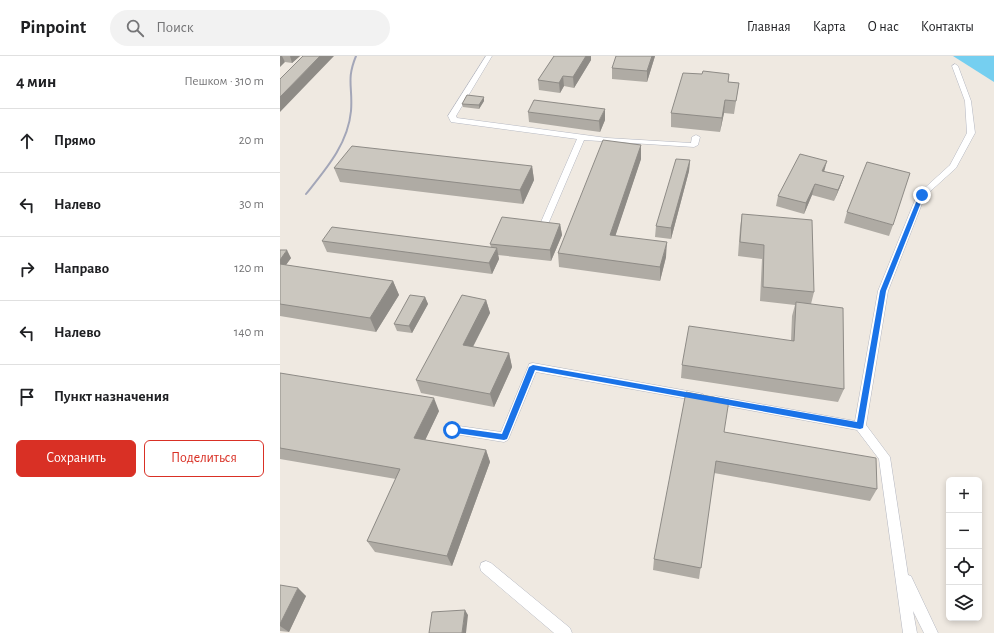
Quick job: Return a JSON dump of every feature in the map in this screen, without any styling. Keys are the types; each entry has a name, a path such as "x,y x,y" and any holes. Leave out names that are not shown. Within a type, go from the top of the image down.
{"lane":[{"path":"489,56 452,116 454,120 607,140 694,145 696,137"},
{"path":"860,426 883,291 922,195 953,166 971,133 968,102 955,66"},
{"path":"545,222 581,137"},
{"path":"452,430 504,437 533,367 860,426 884,457 910,633"},
{"path":"486,567 565,633"},
{"path":"901,572 932,633"}],"water":[{"path":"953,56 994,56 994,82"}],"building":[{"path":"303,56 320,56 280,97 280,79"},
{"path":"554,56 586,56 573,77 563,76 559,83 538,80"},
{"path":"616,56 652,56 647,71 612,68"},
{"path":"703,71 729,74 728,82 739,83 736,101 725,100 722,118 671,113 683,73 702,74"},
{"path":"467,95 484,97 479,105 462,104"},
{"path":"534,100 605,109 599,121 528,112"},
{"path":"603,140 641,145 610,235 667,242 660,267 558,253"},
{"path":"352,146 532,166 520,190 334,168"},
{"path":"800,154 827,161 822,171 844,176 838,190 815,184 806,203 778,196"},
{"path":"676,159 690,160 671,228 656,226"},
{"path":"867,162 910,173 893,225 847,212"},
{"path":"742,214 812,220 814,292 763,287 764,245 740,242"},
{"path":"502,217 560,224 550,250 490,244"},
{"path":"332,227 497,248 489,263 322,241"},
{"path":"280,250 287,250 280,260"},
{"path":"280,264 393,281 370,318 280,304"},
{"path":"410,295 425,297 409,326 394,324"},
{"path":"462,295 486,300 463,345 509,353 490,394 416,380"},
{"path":"796,302 843,308 844,389 682,365 689,326 794,341"},
{"path":"280,373 434,398 414,438 486,450 447,556 367,541 400,469 280,448"},
{"path":"686,392 729,400 724,432 876,458 877,489 716,461 701,568 654,559"},
{"path":"280,585 298,588 280,624"},
{"path":"465,610 462,633 429,633 432,612"}],"railway":[{"path":"306,194 335,156 346,134 351,111 351,71 356,56"}],"route":[{"path":"452,430 504,437 533,367 860,426 883,291 922,195"}]}
